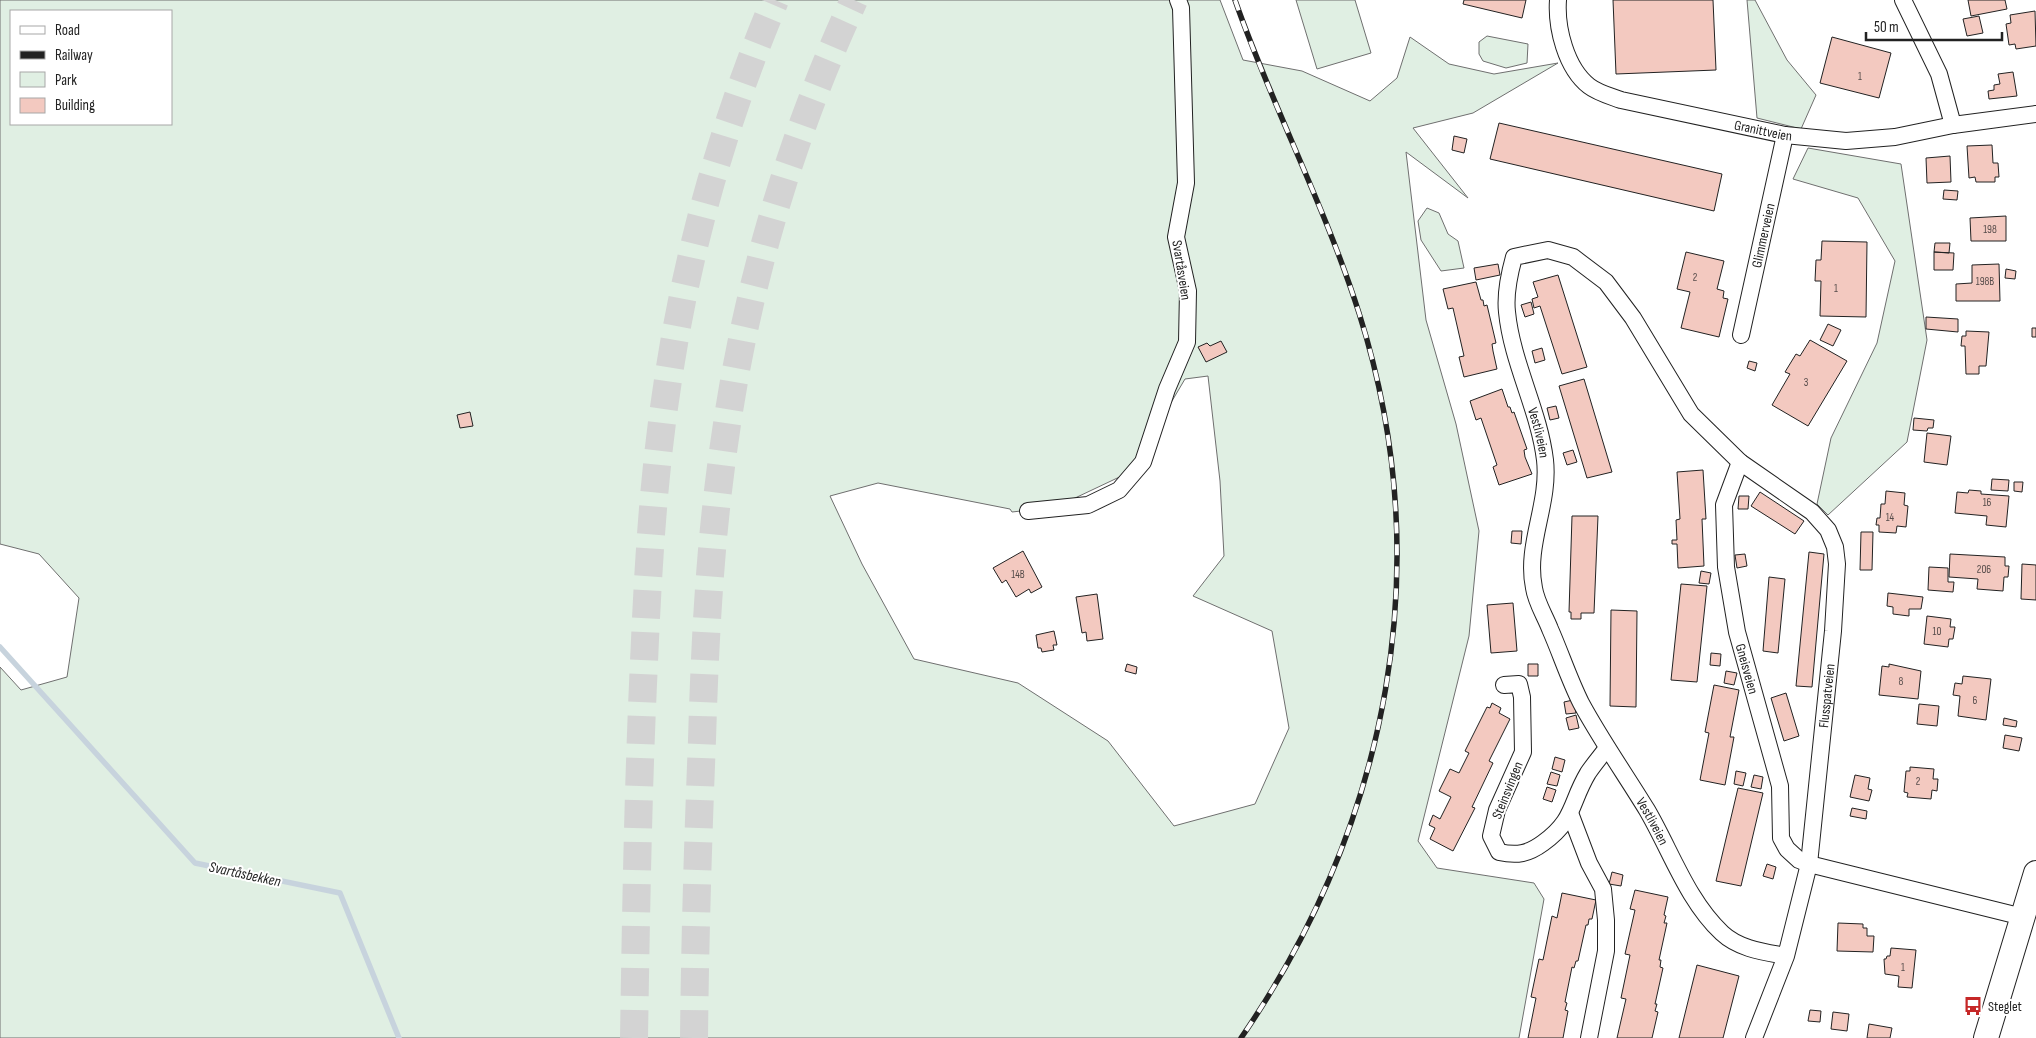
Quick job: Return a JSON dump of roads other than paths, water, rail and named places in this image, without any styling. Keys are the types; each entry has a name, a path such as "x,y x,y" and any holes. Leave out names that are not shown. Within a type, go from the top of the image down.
{"main road":[{"path":"1986,1038 2036,873"}],"street":[{"name":"Svartåsveien","path":"1028,510 1088,505 1119,490 1143,462 1167,389 1187,342 1188,291 1176,237 1186,183 1180,8 1178,0"},
{"name":"Granittveien","path":"1558,0 1560,27 1570,60 1579,77 1590,87 1621,100 1785,135 1813,139 1869,140 1953,125 2036,114"},
{"path":"1903,0 1939,74 1953,125"},
{"name":"Glimmerveien","path":"1741,335 1785,135"},
{"name":"Vestliveien","path":"1786,956 1747,948 1723,934 1713,922 1687,885 1647,810 1607,748 1565,670 1534,589 1531,559 1543,498 1545,462 1536,418 1522,374 1507,312 1508,278 1514,257 1548,250 1573,258 1606,282 1633,318 1691,414 1740,462 1803,505 1828,530"},
{"name":"Gneisveien","path":"1740,462 1724,505 1726,567 1737,632 1780,786 1781,838 1793,854 1809,864"},
{"name":"Flusspatveien","path":"1754,1038 1786,956 1809,864 1833,631 1837,564 1836,547 1828,530"},
{"name":"Steinsvingen","path":"1504,685 1519,684 1522,697 1523,752 1497,810 1491,836 1499,852 1514,855 1531,852 1559,831 1570,813 1588,774 1607,748"},
{"path":"1570,813 1589,863 1604,889 1606,952 1589,1038"},
{"path":"1809,864 2023,917"}],"waterway":[{"name":"Svartåsbekken","path":"0,647 195,863 340,893 399,1038"}],"tunnel":[{"path":"634,1038 642,709 652,524 662,421 685,288 709,190 739,94 775,0"},
{"path":"694,1038 703,702 712,551 725,438 745,325 773,214 810,105 854,0"}],"railway":[{"path":"1235,0 1265,79 1315,195 1359,313 1383,408 1395,502 1396,596 1386,689 1364,781 1333,869 1292,955 1241,1038"}],"place":[{"name":"Steglet","path":"1973,1006"}]}
